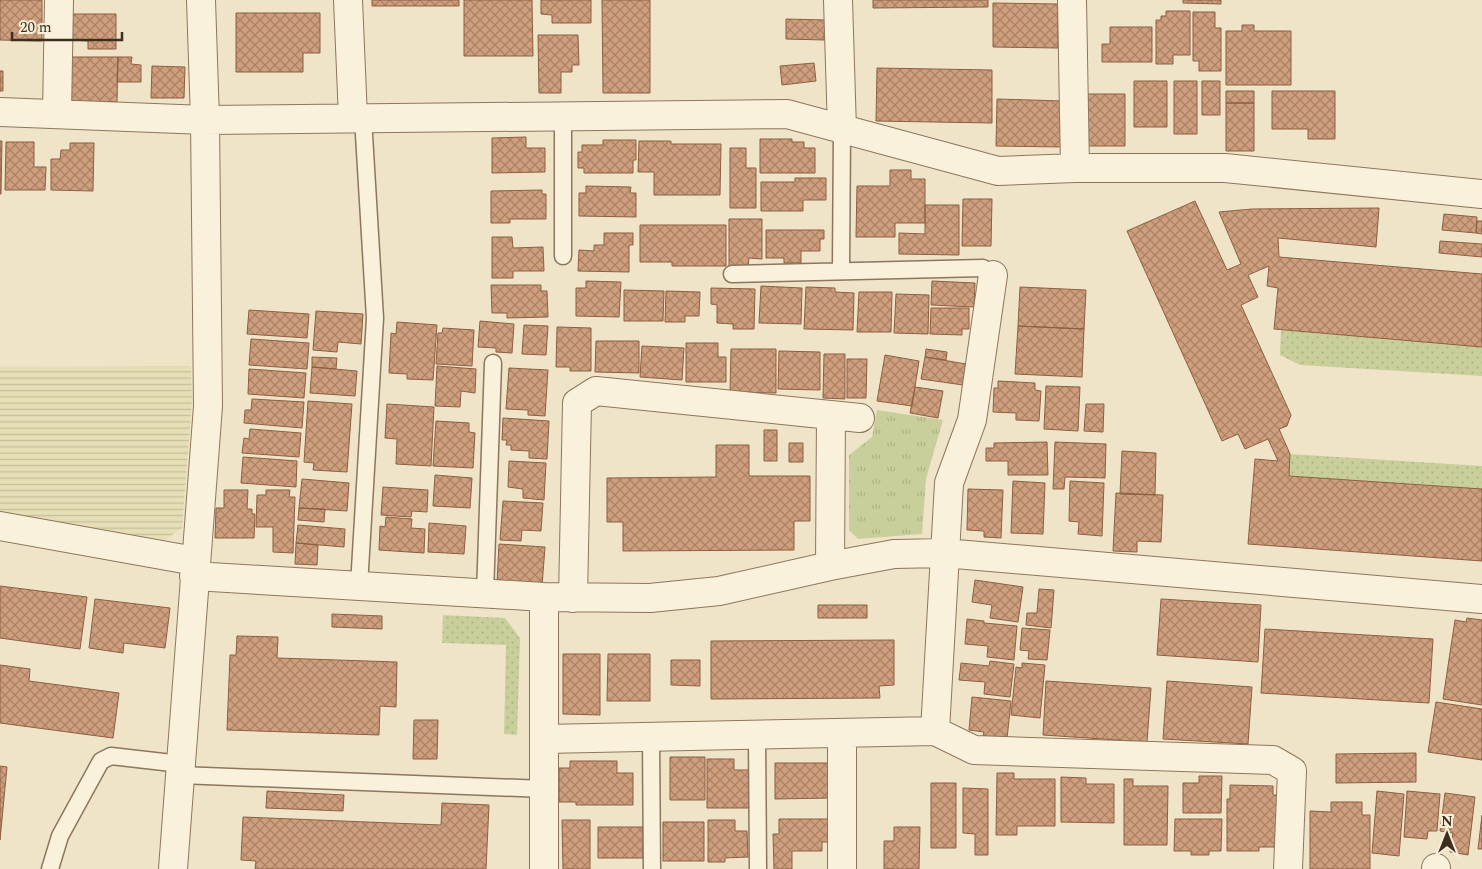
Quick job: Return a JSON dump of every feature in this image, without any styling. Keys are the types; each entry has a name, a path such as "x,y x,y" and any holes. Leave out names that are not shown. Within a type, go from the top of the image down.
{"street":[{"path":"57,113 58,0"},
{"path":"173,869 208,406 205,120 201,0"},
{"path":"348,0 358,118"},
{"path":"838,0 842,130"},
{"path":"1072,0 1075,168"},
{"path":"0,112 205,120 787,114 998,171 1075,168 1224,168 1482,194"},
{"path":"935,731 949,483 972,420 993,275"},
{"path":"573,598 576,403 596,391 860,418"},
{"path":"830,566 831,415"},
{"path":"0,526 195,568 359,586 544,597 650,598 719,591 894,554 944,553 1482,599"},
{"path":"544,597 544,869"},
{"path":"544,738 935,731 974,750 1273,760 1292,771 1288,869"},
{"path":"842,733 842,869"}],"lane":[{"path":"562,256 563,116"},
{"path":"358,118 375,318 359,586"},
{"path":"842,130 842,270"},
{"path":"732,274 983,268 993,275"},
{"path":"485,594 493,363"},
{"path":"757,735 758,869"},
{"path":"651,737 652,869"},
{"path":"50,869 60,836 101,761 111,756 180,769 544,789"}],"shaded area":[{"path":"191,366 192,401 182,528 165,540 0,511 0,367"}],"green space":[{"path":"1281,330 1482,347 1482,376 1300,365 1280,355"},
{"path":"877,410 943,420 926,479 922,534 858,539 849,530 849,455 872,437"},
{"path":"1290,454 1482,466 1482,489 1289,476"},
{"path":"443,615 505,618 520,638 517,735 504,734 506,645 442,643"}],"building":[{"path":"0,0 42,0 42,41 0,40"},
{"path":"372,0 459,0 459,6 372,6"},
{"path":"464,0 532,0 533,56 464,56"},
{"path":"541,0 591,0 591,23 552,23 552,15 541,14"},
{"path":"602,0 650,0 650,93 603,93"},
{"path":"873,0 988,0 988,7 873,8"},
{"path":"1183,0 1221,0 1221,4 1183,3"},
{"path":"993,3 1058,4 1058,48 993,47"},
{"path":"1166,11 1190,11 1190,55 1173,55 1173,64 1156,64 1156,20 1161,20 1161,16 1166,16"},
{"path":"1193,12 1215,12 1215,28 1221,28 1221,71 1199,71 1199,61 1193,61"},
{"path":"236,13 320,13 320,53 303,53 303,72 236,72"},
{"path":"70,14 116,14 116,49 88,49 88,41 70,40"},
{"path":"786,19 825,20 824,40 786,39"},
{"path":"1242,25 1254,25 1254,31 1291,31 1291,85 1226,85 1226,31 1242,31"},
{"path":"1110,27 1152,27 1152,62 1102,62 1102,44 1110,44"},
{"path":"538,35 578,35 579,65 572,65 572,72 561,72 561,93 539,93"},
{"path":"68,57 118,57 117,102 67,101"},
{"path":"118,57 132,57 131,64 141,65 141,82 117,82"},
{"path":"814,63 816,81 782,85 780,66"},
{"path":"152,66 185,67 184,98 151,98"},
{"path":"877,68 992,70 992,123 876,121"},
{"path":"0,71 3,71 3,91 0,91"},
{"path":"1134,81 1167,81 1167,127 1134,127"},
{"path":"1174,81 1197,81 1197,134 1174,134"},
{"path":"1202,81 1220,81 1220,115 1202,115"},
{"path":"1226,91 1254,91 1254,103 1226,103"},
{"path":"1272,91 1335,91 1335,139 1308,139 1308,129 1272,129"},
{"path":"1086,94 1125,94 1125,146 1086,146"},
{"path":"997,99 1063,101 1062,147 996,146"},
{"path":"1226,103 1254,103 1254,151 1226,151"},
{"path":"526,137 526,148 545,148 545,172 492,173 492,138"},
{"path":"760,139 792,139 792,142 804,142 804,148 815,148 815,173 760,173"},
{"path":"603,140 636,140 636,160 633,160 633,173 584,173 584,168 578,168 578,152 582,152 582,145 603,145"},
{"path":"0,141 2,141 1,194 0,194"},
{"path":"639,141 671,141 671,144 721,144 720,195 654,195 654,172 638,172"},
{"path":"6,142 34,142 34,167 46,167 45,190 5,190"},
{"path":"70,143 94,143 93,191 51,190 51,159 60,159 61,150 70,150"},
{"path":"730,148 746,148 746,168 756,168 756,208 730,208"},
{"path":"890,170 911,170 911,179 925,179 925,223 895,223 895,237 856,237 857,186 890,186"},
{"path":"795,178 826,178 826,200 803,200 803,211 761,211 761,182 795,182"},
{"path":"586,186 631,187 630,193 636,193 636,217 579,216 579,193 586,193"},
{"path":"542,190 542,194 546,194 546,219 510,219 510,223 491,223 491,191"},
{"path":"963,199 992,199 991,246 962,246"},
{"path":"1195,201 1227,270 1241,264 1219,212 1252,209 1379,208 1376,247 1278,238 1279,257 1482,274 1482,347 1274,329 1278,288 1267,286 1269,266 1248,275 1258,297 1241,305 1291,415 1287,426 1279,429 1290,454 1289,476 1482,489 1482,561 1248,544 1255,459 1278,461 1268,439 1245,449 1238,434 1222,441 1127,231"},
{"path":"925,205 959,205 959,255 899,254 899,233 925,234"},
{"path":"1444,214 1477,217 1476,233 1442,230"},
{"path":"729,219 762,219 762,259 749,258 748,267 729,267"},
{"path":"1477,221 1482,221 1482,234 1476,233"},
{"path":"640,225 726,225 726,266 672,266 672,262 640,262"},
{"path":"766,230 824,230 824,239 820,239 820,251 801,251 801,263 784,263 784,258 766,258"},
{"path":"604,233 633,233 633,245 629,245 629,272 578,271 579,250 594,251 594,245 604,245"},
{"path":"492,237 512,237 513,248 543,247 544,271 513,271 513,278 492,278"},
{"path":"1440,241 1482,244 1482,257 1439,253"},
{"path":"586,281 621,282 619,317 576,316 576,288 586,288"},
{"path":"932,281 975,283 974,307 931,305"},
{"path":"491,285 541,285 541,291 547,291 548,317 507,318 507,313 492,313"},
{"path":"761,286 802,288 801,324 759,323"},
{"path":"806,287 835,288 835,292 854,293 853,330 804,329"},
{"path":"1020,287 1086,290 1084,329 1018,326"},
{"path":"711,288 755,289 754,329 733,329 733,324 717,323 717,305 711,304"},
{"path":"624,290 664,291 663,321 624,321"},
{"path":"666,291 700,292 699,316 685,316 685,322 665,322"},
{"path":"859,292 892,292 891,332 857,332"},
{"path":"896,294 929,295 928,334 894,333"},
{"path":"931,308 969,308 969,329 962,329 962,335 930,334"},
{"path":"249,310 309,314 307,338 247,334"},
{"path":"316,311 363,314 361,344 338,342 337,352 313,350"},
{"path":"480,321 514,324 512,353 496,352 496,348 478,347"},
{"path":"397,322 437,325 433,380 407,379 407,374 389,373 391,333 396,334"},
{"path":"524,325 548,326 546,355 522,354"},
{"path":"1018,326 1084,329 1082,377 1015,374"},
{"path":"557,327 591,328 591,371 570,371 570,367 556,367"},
{"path":"443,328 474,330 472,366 436,364 438,333 442,333"},
{"path":"251,339 309,343 307,369 249,365"},
{"path":"596,341 639,341 639,373 595,372"},
{"path":"686,343 718,343 718,357 726,357 726,382 686,382"},
{"path":"642,346 684,348 682,380 640,377"},
{"path":"731,349 776,349 776,393 730,392"},
{"path":"926,349 947,352 946,360 925,357"},
{"path":"779,351 820,352 820,390 778,389"},
{"path":"824,354 845,354 845,399 823,398"},
{"path":"885,355 919,361 912,406 877,401"},
{"path":"312,357 337,358 336,369 312,367"},
{"path":"925,357 966,364 963,385 921,379"},
{"path":"847,359 867,359 866,398 847,398"},
{"path":"437,366 476,369 475,393 461,391 460,407 435,406"},
{"path":"312,367 357,371 355,396 310,393"},
{"path":"509,368 548,370 545,416 528,415 528,410 506,409"},
{"path":"249,369 306,373 304,398 248,394"},
{"path":"998,381 1035,383 1035,390 1041,391 1039,421 1016,420 1016,413 993,412 994,388 998,388"},
{"path":"1046,386 1080,387 1078,431 1044,429"},
{"path":"915,387 943,391 938,418 910,413"},
{"path":"252,399 304,402 302,428 244,423 245,410 251,410"},
{"path":"308,401 352,404 347,472 313,470 314,463 304,462"},
{"path":"387,404 434,407 431,466 396,464 397,439 385,438"},
{"path":"1086,404 1104,404 1103,432 1084,431"},
{"path":"503,418 549,421 547,459 529,458 529,451 511,450 511,445 506,445 507,440 502,440"},
{"path":"436,421 469,423 469,432 475,433 473,468 433,466"},
{"path":"250,429 301,433 299,457 242,453 244,438 249,439"},
{"path":"764,430 777,430 777,461 764,461"},
{"path":"1047,442 1048,475 1008,475 1008,461 986,461 986,448 994,448 994,443"},
{"path":"1055,442 1106,444 1105,478 1065,477 1064,489 1053,489"},
{"path":"789,443 803,443 803,462 789,462"},
{"path":"716,445 749,445 749,476 810,476 810,521 794,521 794,550 623,551 623,522 607,522 607,478 716,477"},
{"path":"1122,451 1156,453 1155,495 1120,494"},
{"path":"243,457 297,461 296,487 241,483"},
{"path":"509,461 546,463 544,500 523,498 523,489 508,487"},
{"path":"435,475 472,478 470,508 433,506"},
{"path":"302,479 349,483 347,511 299,508"},
{"path":"1013,481 1045,483 1043,534 1011,533"},
{"path":"1070,481 1104,483 1102,536 1078,534 1079,522 1069,521"},
{"path":"383,487 428,490 427,512 412,511 411,517 381,515"},
{"path":"968,489 1003,490 1001,538 984,537 984,531 967,530"},
{"path":"224,490 248,490 247,509 252,509 252,514 255,514 254,538 215,538 216,508 224,508"},
{"path":"266,490 290,490 289,497 295,497 293,553 273,552 273,527 256,527 257,495 266,495"},
{"path":"1116,493 1163,495 1161,542 1137,541 1137,552 1113,551"},
{"path":"503,501 543,503 541,531 522,530 521,541 500,540"},
{"path":"299,508 325,509 324,522 298,520"},
{"path":"386,517 412,519 411,528 425,529 424,553 379,550 380,526 385,527"},
{"path":"429,523 466,526 464,554 428,552"},
{"path":"298,525 345,529 344,547 296,543"},
{"path":"296,543 318,545 317,565 295,564"},
{"path":"499,544 545,547 542,586 497,583"},
{"path":"975,580 1023,587 1018,622 990,618 992,605 972,602"},
{"path":"0,586 87,597 80,649 0,638"},
{"path":"1039,589 1054,590 1051,628 1026,625 1027,613 1037,613"},
{"path":"95,599 170,608 165,648 124,643 123,653 89,648"},
{"path":"1161,599 1261,605 1258,662 1157,655"},
{"path":"818,605 867,605 867,618 818,618"},
{"path":"332,614 382,616 382,629 332,627"},
{"path":"1467,618 1482,620 1482,705 1443,699 1455,620 1466,622"},
{"path":"967,619 984,621 984,623 1017,626 1014,660 987,657 988,646 965,644"},
{"path":"1022,628 1050,630 1047,660 1028,659 1029,651 1020,650"},
{"path":"1265,629 1433,639 1429,703 1261,693"},
{"path":"237,636 278,637 277,658 397,662 396,707 380,706 379,735 227,730 230,655 236,655"},
{"path":"894,640 894,685 879,686 880,698 711,699 711,641"},
{"path":"563,654 600,654 600,715 563,714"},
{"path":"608,654 650,654 650,701 607,701"},
{"path":"671,660 700,660 700,686 671,685"},
{"path":"990,661 1014,664 1010,697 984,694 985,682 959,680 961,663 989,666"},
{"path":"1022,663 1045,665 1040,718 1011,715 1016,667 1022,668"},
{"path":"0,665 30,669 29,681 119,693 113,738 0,723"},
{"path":"1046,681 1151,688 1147,742 1043,735"},
{"path":"1167,681 1252,687 1248,744 1163,739"},
{"path":"972,697 1011,701 1007,739 983,736 984,732 969,730"},
{"path":"1436,702 1482,709 1482,760 1428,752"},
{"path":"414,720 438,720 437,759 413,759"},
{"path":"1416,753 1416,782 1336,783 1336,754"},
{"path":"670,757 705,757 705,800 670,800"},
{"path":"707,759 734,759 734,770 749,770 749,808 707,808"},
{"path":"570,761 617,761 617,773 633,773 633,805 576,805 576,802 559,802 559,768 570,768"},
{"path":"775,763 832,763 832,798 775,799"},
{"path":"0,766 7,767 0,840"},
{"path":"997,773 1014,773 1014,779 1055,779 1055,826 1017,826 1017,835 996,835"},
{"path":"1199,776 1222,776 1221,813 1183,813 1183,783 1199,783"},
{"path":"1061,777 1086,778 1086,784 1114,784 1114,823 1061,822"},
{"path":"1124,779 1133,779 1133,786 1168,786 1167,845 1124,845"},
{"path":"931,783 956,783 956,848 931,848"},
{"path":"1230,785 1273,786 1273,795 1279,795 1279,847 1259,847 1259,851 1227,851 1227,799 1230,799"},
{"path":"963,788 988,789 988,855 975,855 975,834 963,833"},
{"path":"267,791 344,795 343,811 266,808"},
{"path":"1377,791 1404,794 1399,856 1372,853"},
{"path":"1407,791 1440,794 1437,831 1428,831 1427,839 1404,837"},
{"path":"1445,793 1475,797 1468,855 1450,852 1453,833 1440,831"},
{"path":"1331,802 1362,802 1362,815 1370,815 1370,869 1310,869 1310,811 1331,812"},
{"path":"442,803 489,805 486,869 255,869 256,861 241,860 243,817 441,825"},
{"path":"1482,815 1482,849 1478,849"},
{"path":"779,819 834,819 834,842 822,842 822,851 792,851 792,869 774,869 773,834 779,834"},
{"path":"1175,819 1222,819 1221,851 1209,851 1209,855 1191,855 1191,851 1174,851"},
{"path":"562,820 590,820 590,869 563,869"},
{"path":"708,820 735,820 735,831 747,831 748,857 725,858 725,862 708,862"},
{"path":"663,822 704,822 704,861 663,861"},
{"path":"598,827 643,827 643,858 598,858"},
{"path":"894,827 920,827 919,869 884,869 884,841 894,841"}]}
